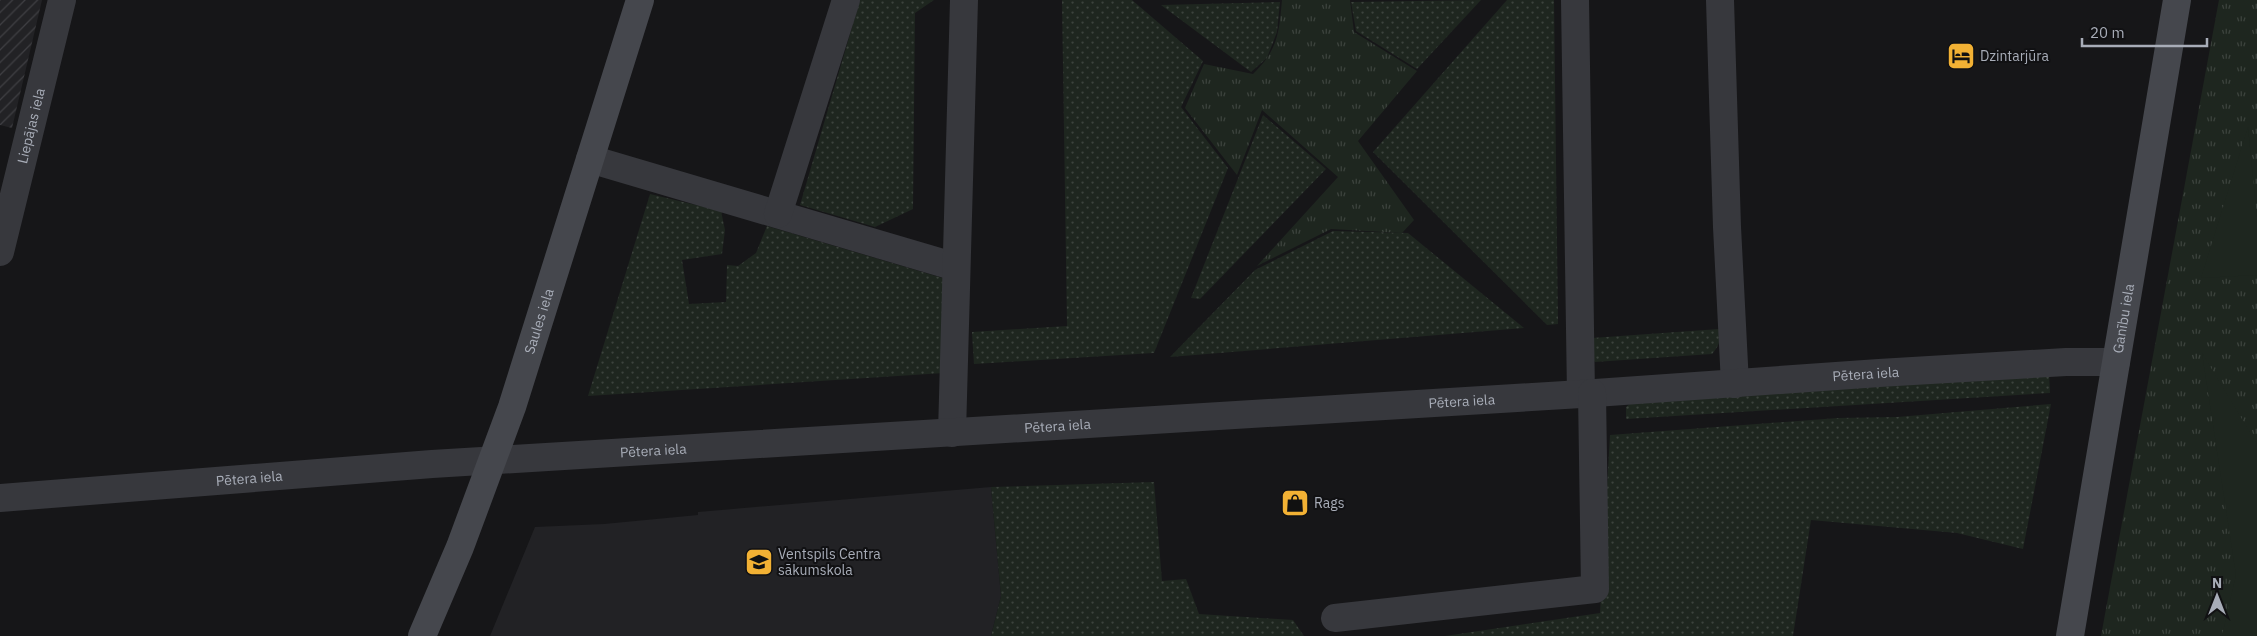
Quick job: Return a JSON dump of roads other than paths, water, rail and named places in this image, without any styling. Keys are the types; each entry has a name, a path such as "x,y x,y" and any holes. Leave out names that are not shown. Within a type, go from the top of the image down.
{"street":[{"name":"Liepājas iela","path":"0,252 62,0"},
{"name":"Saules iela","path":"422,636 460,547 512,407 640,0"},
{"path":"778,214 846,0"},
{"path":"952,433 964,0"},
{"path":"1335,618 1594,589 1575,0"},
{"path":"1720,0 1735,384"},
{"name":"Ganību iela","path":"2070,636 2177,0"},
{"path":"590,159 956,267"},
{"name":"Pētera iela","path":"0,498 492,460 1587,394 2056,363 2116,362"}],"place":[{"name":"Dzintarjūra","path":"1961,56"},
{"name":"Rags","path":"1295,503"},
{"name":"Ventspils Centra sākumskola","path":"759,562"}]}
